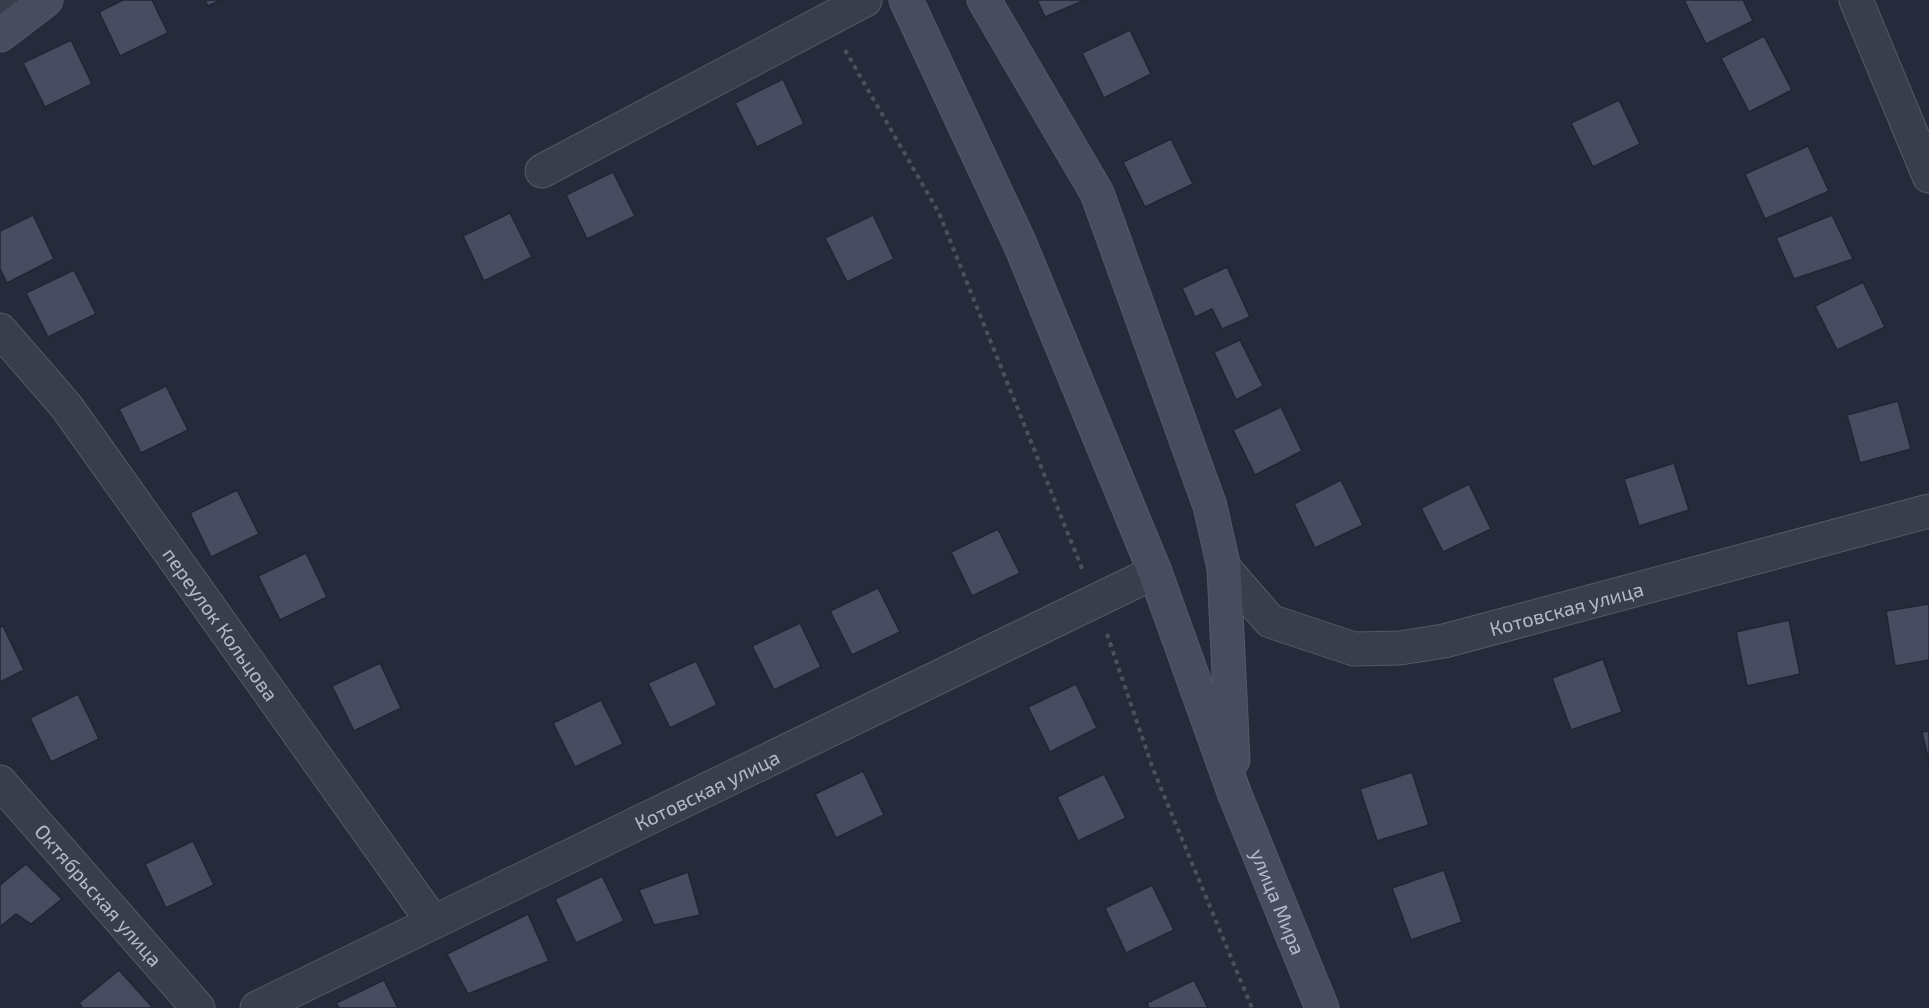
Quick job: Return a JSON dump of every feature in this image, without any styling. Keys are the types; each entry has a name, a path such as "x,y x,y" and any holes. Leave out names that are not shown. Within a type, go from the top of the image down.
{"main road":[{"path":"7,18 46,0"},
{"name":"улица Мира","path":"906,0 1020,244 1155,572 1235,795 1322,1008"},
{"path":"984,0 1097,193 1210,506 1224,568 1235,795"}],"street":[{"path":"542,171 864,0"},
{"path":"1856,0 1929,176"},
{"name":"переулок Кольцова","path":"0,330 66,406 433,922"},
{"name":"Котовская улица","path":"1224,568 1270,621 1354,649 1400,648 1444,641 1929,511"},
{"name":"Котовская улица","path":"257,1008 1155,572"},
{"name":"Октябрьская улица","path":"0,782 198,1008"}],"path":[{"path":"828,20 939,213 1095,601 1153,769 1252,1008"}],"building":[{"path":"123,0 152,0 168,33 120,56 99,12"},
{"path":"205,0 221,0 208,6"},
{"path":"1037,0 1085,0 1045,17"},
{"path":"1684,0 1743,0 1753,21 1706,44"},
{"path":"1130,30 1151,74 1104,98 1082,53"},
{"path":"1764,36 1792,90 1749,112 1721,58"},
{"path":"71,40 92,84 45,107 23,63"},
{"path":"783,79 804,124 757,147 735,103"},
{"path":"1619,100 1640,144 1593,167 1571,123"},
{"path":"1171,139 1193,184 1145,207 1123,162"},
{"path":"1808,146 1829,191 1765,219 1745,174"},
{"path":"613,172 635,216 587,239 566,195"},
{"path":"510,213 532,257 484,281 463,236"},
{"path":"33,215 54,259 7,283 0,269 0,231"},
{"path":"873,215 894,259 847,282 825,238"},
{"path":"1832,215 1853,259 1794,279 1776,238"},
{"path":"1227,267 1250,317 1222,329 1212,309 1195,317 1182,288"},
{"path":"74,270 96,314 48,337 26,293"},
{"path":"1863,282 1885,327 1837,350 1815,306"},
{"path":"1240,340 1263,386 1236,400 1214,352"},
{"path":"166,386 188,430 141,453 119,409"},
{"path":"1898,401 1911,449 1860,463 1847,415"},
{"path":"1281,407 1302,451 1255,475 1233,430"},
{"path":"1674,463 1689,510 1639,526 1624,479"},
{"path":"1341,480 1363,525 1315,548 1294,504"},
{"path":"1469,484 1491,529 1443,552 1421,508"},
{"path":"237,490 259,534 211,557 190,513"},
{"path":"998,529 1020,573 972,596 951,552"},
{"path":"306,553 327,597 280,620 258,576"},
{"path":"878,588 900,632 852,655 830,611"},
{"path":"1929,604 1929,660 1895,666 1886,611"},
{"path":"1789,620 1800,674 1747,686 1736,632"},
{"path":"800,623 821,667 774,690 752,646"},
{"path":"3,626 24,670 0,682 0,627"},
{"path":"1603,659 1622,712 1571,730 1552,678"},
{"path":"696,661 717,705 670,728 648,683"},
{"path":"380,663 401,708 354,731 332,686"},
{"path":"1076,684 1097,728 1050,752 1028,707"},
{"path":"78,694 99,739 51,762 30,718"},
{"path":"601,700 623,744 575,767 553,723"},
{"path":"1929,731 1929,762 1922,732"},
{"path":"863,771 884,815 836,838 815,794"},
{"path":"1412,772 1429,825 1377,841 1360,789"},
{"path":"1104,774 1126,818 1078,841 1057,797"},
{"path":"193,841 214,885 166,908 145,864"},
{"path":"26,864 62,899 31,924 16,914 0,927 0,885"},
{"path":"1444,870 1462,922 1411,940 1392,888"},
{"path":"688,872 700,915 654,925 639,890"},
{"path":"602,876 624,921 576,943 555,899"},
{"path":"1152,885 1174,930 1126,953 1105,908"},
{"path":"528,914 549,961 468,994 447,954"},
{"path":"119,970 153,1008 83,1008 79,1003"},
{"path":"384,980 398,1008 339,1008 336,1003"},
{"path":"1194,980 1208,1008 1149,1008 1147,1003"}]}
